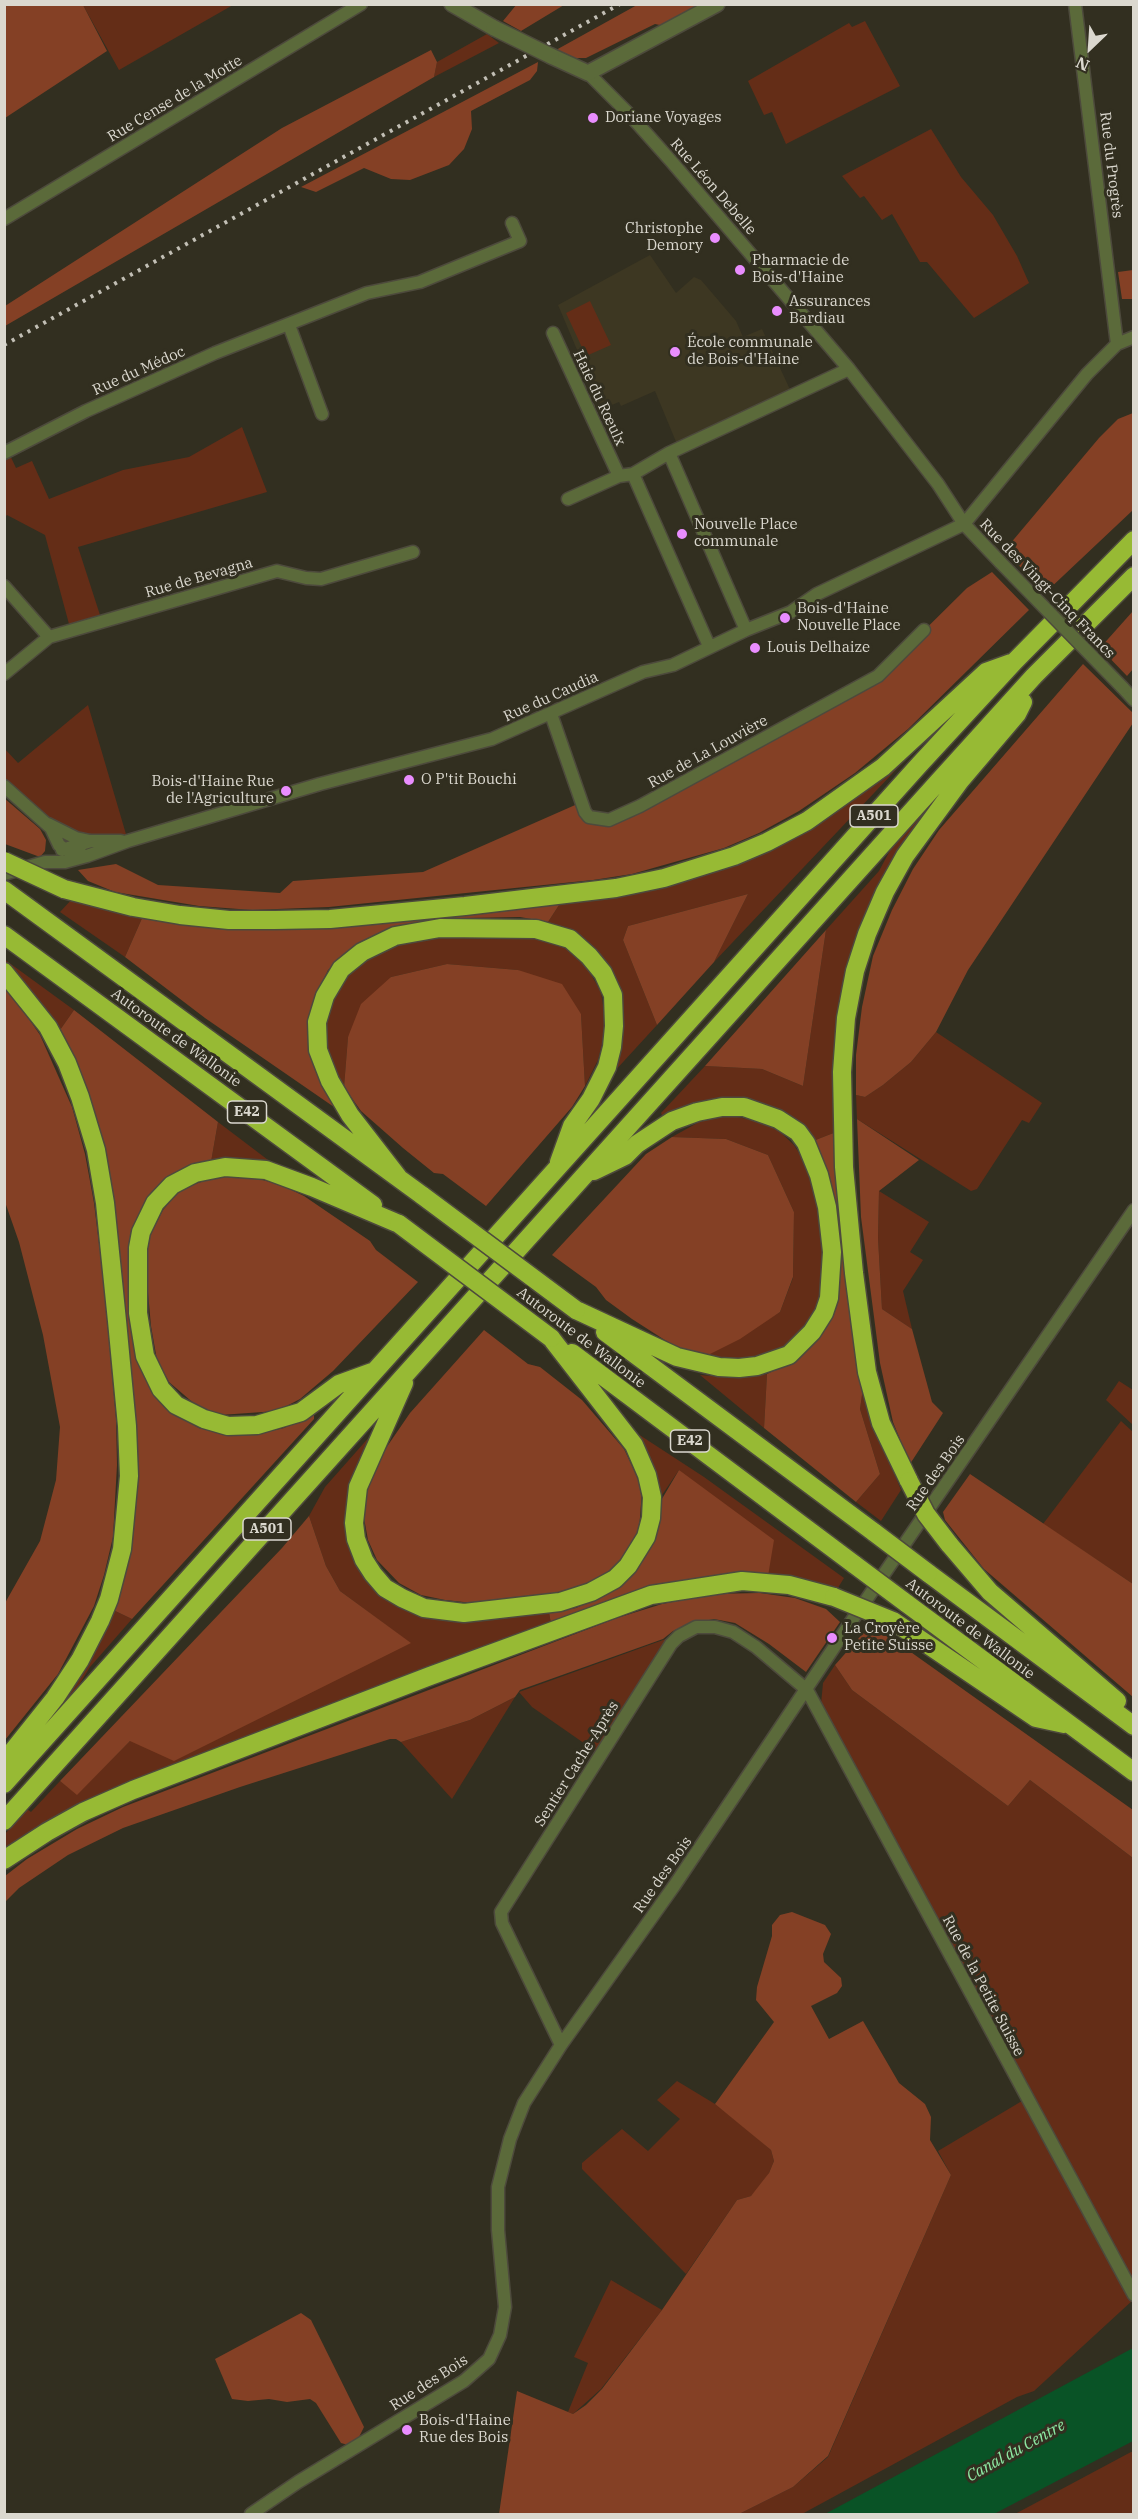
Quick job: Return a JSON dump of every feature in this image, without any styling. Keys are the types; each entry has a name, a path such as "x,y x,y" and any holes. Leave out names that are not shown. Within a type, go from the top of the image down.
{"highway":[{"name":"A501","path":"4,1784 1015,661 1134,540"},
{"name":"A501","path":"4,1821 1035,676 1134,576"},
{"path":"4,861 64,889 133,907 229,920 330,919 465,906 605,889 664,878 734,856 767,842 807,820 883,767 986,672 1015,661"},
{"path":"1035,676 1017,714 960,781 905,856 885,892 867,934 855,971 846,1018 842,1072 844,1167 866,1363 881,1423 926,1514 990,1592 1134,1716"},
{"name":"Autoroute de Wallonie","path":"4,890 423,1196 1134,1726"},
{"path":"398,1178 350,1115 330,1081 318,1050 317,1022 325,996 341,969 362,952 395,936 440,928 536,929 570,939 603,973 613,995 612,1047 607,1067 591,1099 572,1126 556,1170"},
{"name":"Autoroute de Wallonie","path":"4,935 399,1224 1134,1772"},
{"path":"4,972 48,1028 67,1063 96,1150 105,1203 117,1321 127,1425 129,1476 122,1549 103,1614 80,1660 55,1698 4,1761"},
{"path":"576,1310 677,1357 719,1367 757,1366 789,1355 812,1332 826,1305 832,1276 827,1207 811,1154 798,1132 763,1113 744,1107 722,1107 689,1115 672,1121 637,1144 625,1156 587,1174"},
{"path":"376,1370 339,1384 301,1412 257,1425 228,1426 204,1419 176,1405 161,1389 145,1356 138,1313 138,1248 141,1232 155,1203 172,1185 195,1173 225,1167 266,1170 399,1224"},
{"path":"410,1369 358,1487 354,1523 356,1539 364,1560 373,1574 385,1588 424,1608 464,1613 560,1602 591,1592 615,1579 628,1566 646,1537 651,1518 652,1497 647,1475 633,1445 551,1338"},
{"path":"4,1860 83,1812 133,1790 430,1676 651,1595 742,1581 789,1585 834,1597 893,1621 1036,1719 1070,1725"}],"street":[{"name":"Rue Cense de la Motte","path":"4,219 361,4"},
{"path":"452,4 495,28 584,71 642,45 717,4"},
{"name":"Rue du Progrès","path":"1075,4 1117,344"},
{"name":"Rue Léon Debelle","path":"584,71 657,145 849,369 938,484 964,524"},
{"name":"Rue du Médoc","path":"4,453 86,411 215,353 367,293 420,282 520,241 512,223"},
{"path":"289,325 322,414"},
{"name":"Haie du Rœulx","path":"553,333 619,476"},
{"path":"964,524 1087,374 1117,344 1134,337"},
{"path":"568,499 619,476 633,474 669,453 849,369"},
{"path":"669,453 746,630"},
{"path":"633,474 709,646"},
{"name":"Rue des Vingt-Cinq Francs","path":"964,524 1134,700"},
{"name":"Rue du Caudia","path":"69,849 87,856 128,841 320,784 492,739 643,672 673,664 709,646 791,612 817,594 964,524"},
{"name":"Rue de Bevagna","path":"4,674 49,637 277,571 321,579 413,552"},
{"path":"4,586 49,637"},
{"name":"Rue de La Louvière","path":"551,714 585,812 589,817 609,820 640,806 879,676 924,630"},
{"path":"4,786 69,849"},
{"path":"48,858 50,829"},
{"name":"Rue du Caudia","path":"4,874 91,841 128,841"},
{"name":"Rue des Bois","path":"251,2514 298,2482 464,2381 489,2359 500,2335 505,2307 496,2204 503,2163 516,2121 561,2045 674,1886 853,1619 1134,1210"},
{"name":"Sentier Cache-Après","path":"561,2045 500,1915 671,1644 679,1636 696,1627 715,1627 733,1632 756,1647 807,1690"},
{"name":"Rue de la Petite Suisse","path":"807,1690 1134,2295"}],"shaded area":[{"path":"5,4 83,5 107,51 5,118"},
{"path":"517,4 564,5 521,31 503,21"},
{"path":"83,5 233,5 119,70"},
{"path":"637,5 717,5 674,28 655,24 586,58 571,58 556,50"},
{"path":"865,21 900,86 786,144 772,112 764,115 748,81 849,23 852,27"},
{"path":"487,34 499,43 434,77 437,62"},
{"path":"431,50 437,62 434,77 5,326 5,306 282,128"},
{"path":"538,62 537,71 530,80 471,111 472,129 464,149 449,165 410,180 391,179 364,168 316,192 301,187"},
{"path":"931,129 961,177 993,215 1017,256 1029,283 974,318 927,262 920,262 892,214 882,220 864,196 860,198 842,176"},
{"name":"École communale de Bois-d'Haine","path":"650,255 676,293 694,277 701,280 736,321 743,337 762,329 793,396 679,449 655,391 621,406 619,402 590,414 580,392 592,385 558,305"},
{"path":"1133,270 1133,299 1122,299 1118,272"},
{"path":"590,301 611,345 586,356 566,313"},
{"path":"1133,413 1133,510 1046,592 1004,551 1099,438 1118,419"},
{"path":"242,427 267,492 78,547 100,615 69,624 45,535 7,515 5,517 5,453 8,451 16,468 32,461 49,499 123,470 189,457"},
{"path":"992,572 1029,610 908,729 855,773 799,811 759,833 724,848 632,874 593,880 329,907 252,910 199,906 115,892 88,881 78,870 116,864 158,885 280,893 293,881 423,872 582,802 602,820 878,676 967,588"},
{"path":"1133,611 1133,669 1127,676 1100,648"},
{"path":"1083,664 1133,713 1133,723 968,970 936,1032 911,1062 883,1085 865,1097 856,1095 856,1055 862,1007 873,956 892,910 913,869 939,830"},
{"path":"88,705 128,841 76,838 5,786 4,748 18,763"},
{"path":"907,752 910,755 714,962 748,894 628,926 623,940 657,1025 613,1073 622,1039 623,1000 611,972 576,935 548,922 561,902 715,869"},
{"path":"947,782 871,911 836,1132 813,1141 776,1110 664,1120 661,1113 705,1066 762,1069 803,1086 826,930 879,871 895,841"},
{"path":"4,798 40,829 46,840 45,851 40,857 5,844"},
{"path":"748,894 714,962 657,1025 623,940 628,926"},
{"path":"73,898 143,916 125,957 60,912"},
{"path":"561,902 548,922 520,917 467,918 413,925 373,936 346,953 328,970 317,993 322,1080 334,1107 205,1018 125,957 143,916 192,923"},
{"path":"826,930 803,1086 762,1069 705,1066"},
{"path":"442,936 540,937 563,946 579,958 601,992 604,1012 604,1037 598,1060 585,1086 581,1014 518,970 447,964 391,977 348,1037 344,1087 335,1073 328,1049 326,1020 331,999 343,978 358,963 402,942"},
{"path":"4,959 74,1010 60,1030 5,964"},
{"path":"447,964 518,970 562,984 581,1014 585,1086 572,1107 486,1206 443,1174 434,1173 403,1148 361,1111 344,1087 348,1037 361,1004 391,977"},
{"path":"5,989 40,1035 72,1107 85,1154 103,1276 116,1418 117,1465 113,1537 94,1606 58,1674 5,1740 5,1603 40,1541 56,1480 60,1427 43,1335 19,1242 5,1202"},
{"path":"74,1010 218,1122 211,1162 180,1172 132,1235 129,1269 136,1349 171,1411 199,1428 223,1434 251,1435 284,1428 314,1412 314,1419 132,1619 111,1609 135,1501 78,1067 60,1030"},
{"path":"936,1032 1042,1103 1029,1123 1022,1120 977,1189 971,1191 857,1119 856,1095 865,1097 883,1085 911,1062"},
{"path":"727,1115 758,1121 778,1130 794,1145 809,1169 821,1216 825,1266 822,1292 814,1317 797,1338 779,1351 760,1359 734,1362 704,1357 780,1312 793,1278 794,1212 768,1155 726,1139 672,1137 699,1122"},
{"path":"857,1119 919,1160 879,1191 878,1238 882,1309 912,1329 932,1402 943,1413 910,1464 893,1422 880,1363 861,1217"},
{"path":"218,1122 276,1166 211,1162"},
{"path":"836,1132 864,1381 860,1409 880,1474 856,1502 764,1428 767,1374 783,1366 823,1330 836,1214 829,1176 813,1141"},
{"path":"672,1137 726,1139 768,1155 794,1212 793,1277 780,1312 740,1339 704,1357 671,1344 632,1319 606,1300 596,1287 552,1255 646,1154"},
{"path":"246,1176 279,1184 304,1196 370,1241 376,1250 418,1282 333,1371 300,1399 277,1411 220,1415 197,1406 169,1382 157,1360 151,1326 145,1259 150,1235 163,1210 176,1194 192,1185 216,1177"},
{"path":"879,1191 929,1222 910,1252 923,1260 903,1291 912,1329 882,1309 878,1238"},
{"path":"484,1330 528,1364 540,1367 582,1400 624,1449 636,1474 642,1491 639,1530 630,1550 614,1568 592,1583 562,1593 473,1603 445,1600 421,1595 399,1583 377,1560 368,1540 364,1518 366,1494 373,1467 410,1413"},
{"path":"767,1374 764,1428 700,1375 737,1378"},
{"path":"864,1381 886,1453 901,1490 881,1521 856,1502 880,1474 860,1409"},
{"path":"1119,1381 1133,1390 1133,1425 1106,1400"},
{"path":"1121,1421 1133,1432 1133,1584 1043,1524"},
{"path":"635,1432 704,1477 844,1578 836,1591 768,1576 679,1470 658,1501"},
{"path":"371,1435 347,1499 347,1518 370,1579 479,1620 549,1612 551,1624 5,1853 5,1834 27,1809 31,1812 60,1781 77,1794 130,1741 410,1643 340,1591 326,1566 309,1516 325,1487"},
{"path":"679,1470 774,1540 768,1576 551,1624 549,1612 576,1608 607,1592"},
{"path":"970,1474 1133,1584 1133,1697 984,1569 945,1520 943,1512"},
{"path":"309,1516 326,1566 340,1591 411,1643 174,1761 130,1741 77,1795 60,1781 282,1548"},
{"path":"760,1593 795,1598 826,1609 840,1622 806,1672 769,1644 735,1623 714,1619 690,1624 673,1631 663,1639 520,1690 515,1697 470,1720 401,1742 390,1739 240,1787 123,1828 68,1855 19,1888 5,1902 5,1876 27,1859 77,1829 123,1807 617,1618 662,1604 711,1594"},
{"path":"111,1609 132,1619 90,1667 76,1690 50,1721 47,1718"},
{"path":"866,1630 884,1633 1133,1810 1133,1858 1030,1780 1008,1806 852,1690 835,1665"},
{"path":"688,1631 601,1755 532,1707 519,1692"},
{"path":"835,1665 852,1690 1008,1806 1030,1780 1133,1858 1133,2300 1034,2391 1017,2397 802,2514 739,2514 793,2487 828,2457 951,2175 938,2151 1027,2098 821,1704 823,1683"},
{"path":"515,1697 452,1799 401,1742 470,1720"},
{"path":"792,1912 825,1925 831,1934 823,1954 824,1962 841,1978 842,1986 837,1993 811,2006 829,2039 863,2021 899,2083 925,2104 931,2117 930,2140 951,2175 828,2456 793,2487 739,2514 499,2514 517,2391 573,2414 586,2405 602,2389 662,2310 737,2200 751,2196 769,2173 774,2161 771,2150 715,2104 774,2022 756,2000 757,1987 772,1936 772,1925 780,1915"},
{"path":"677,2081 715,2104 748,2130 771,2150 774,2161 759,2189 751,2196 737,2200 686,2274 582,2169 582,2163 622,2129 648,2151 680,2119 657,2100"},
{"path":"611,2280 662,2310 601,2389 573,2414 568,2412 588,2363 574,2357"},
{"path":"301,2313 311,2320 364,2427 357,2441 348,2445 341,2443 316,2403 310,2399 287,2402 269,2399 248,2401 232,2399 215,2359"},
{"path":"1133,2452 1133,2514 1015,2514"}],"water":[{"name":"Canal du Centre","path":"1133,2348 1133,2441 994,2514 825,2514"}],"railway":[{"path":"4,345 620,4"}],"place":[{"name":"Doriane Voyages","path":"593,118"},
{"name":"Christophe Demory","path":"715,238"},
{"name":"Pharmacie de Bois-d'Haine","path":"740,270"},
{"name":"Assurances Bardiau","path":"777,311"},
{"name":"École communale de Bois-d'Haine","path":"675,352"},
{"name":"Nouvelle Place communale","path":"682,534"},
{"name":"Bois-d'Haine Nouvelle Place","path":"785,618"},
{"name":"Louis Delhaize","path":"755,648"},
{"name":"O P'tit Bouchi","path":"409,780"},
{"name":"Bois-d'Haine Rue de l'Agriculture","path":"286,791"},
{"name":"La Croyère Petite Suisse","path":"832,1638"},
{"name":"Bois-d'Haine Rue des Bois","path":"407,2430"}]}
